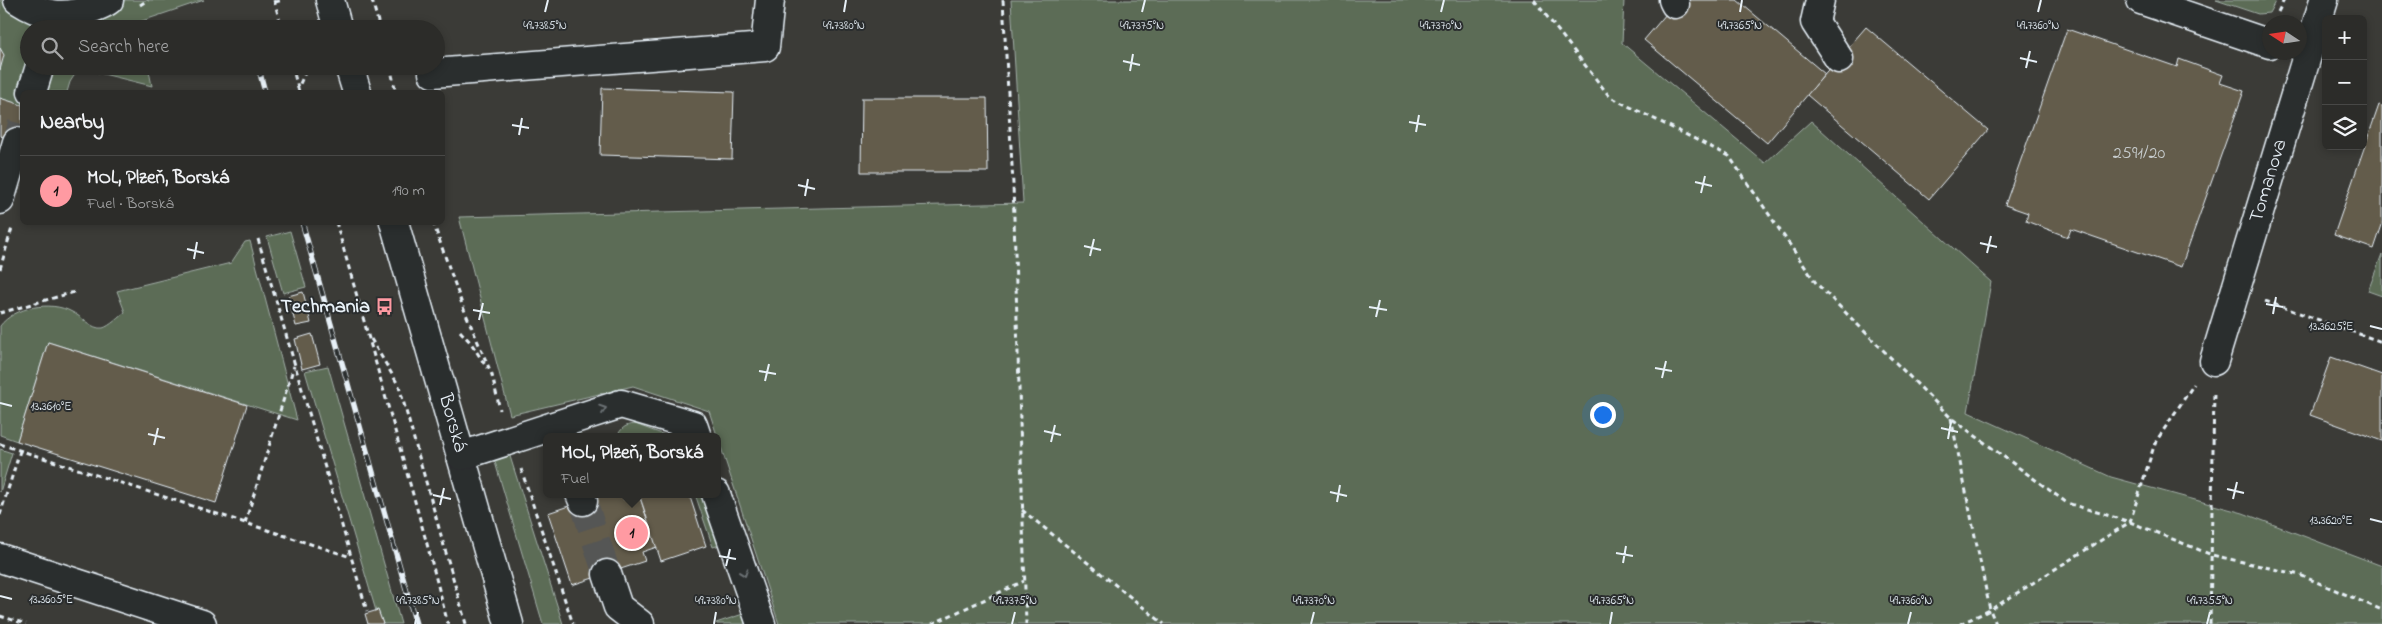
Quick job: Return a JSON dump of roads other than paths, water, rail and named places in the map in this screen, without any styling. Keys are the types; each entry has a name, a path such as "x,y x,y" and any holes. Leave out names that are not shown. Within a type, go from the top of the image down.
{"street":[{"path":"18,0 50,20"},
{"path":"58,20 109,0"},
{"path":"330,0 336,20"},
{"path":"445,72 765,47 770,0"},
{"path":"1820,0 1815,22 1838,58"},
{"path":"2141,0 2262,41"},
{"name":"Tomanova","path":"2307,39 2324,0"},
{"name":"Tomanova","path":"2214,361 2299,60"},
{"path":"33,90 37,75"},
{"path":"352,75 356,90"},
{"path":"9,194 17,142"},
{"name":"Borská","path":"395,225 509,624"},
{"path":"559,431 621,404 692,425 695,433"},
{"path":"461,456 507,441 543,434"},
{"path":"717,498 761,624"},
{"path":"0,558 202,624"},
{"path":"607,574 618,607 640,624"}],"tunnel":[{"path":"17,142 20,131"},
{"path":"583,501 607,574"}],"railway":[{"path":"260,75 264,90"},
{"path":"303,225 416,624"}],"place":[{"name":"Techmania","path":"384,307"},
{"name":"MOL, Plzeň, Borská","path":"632,533"}]}
